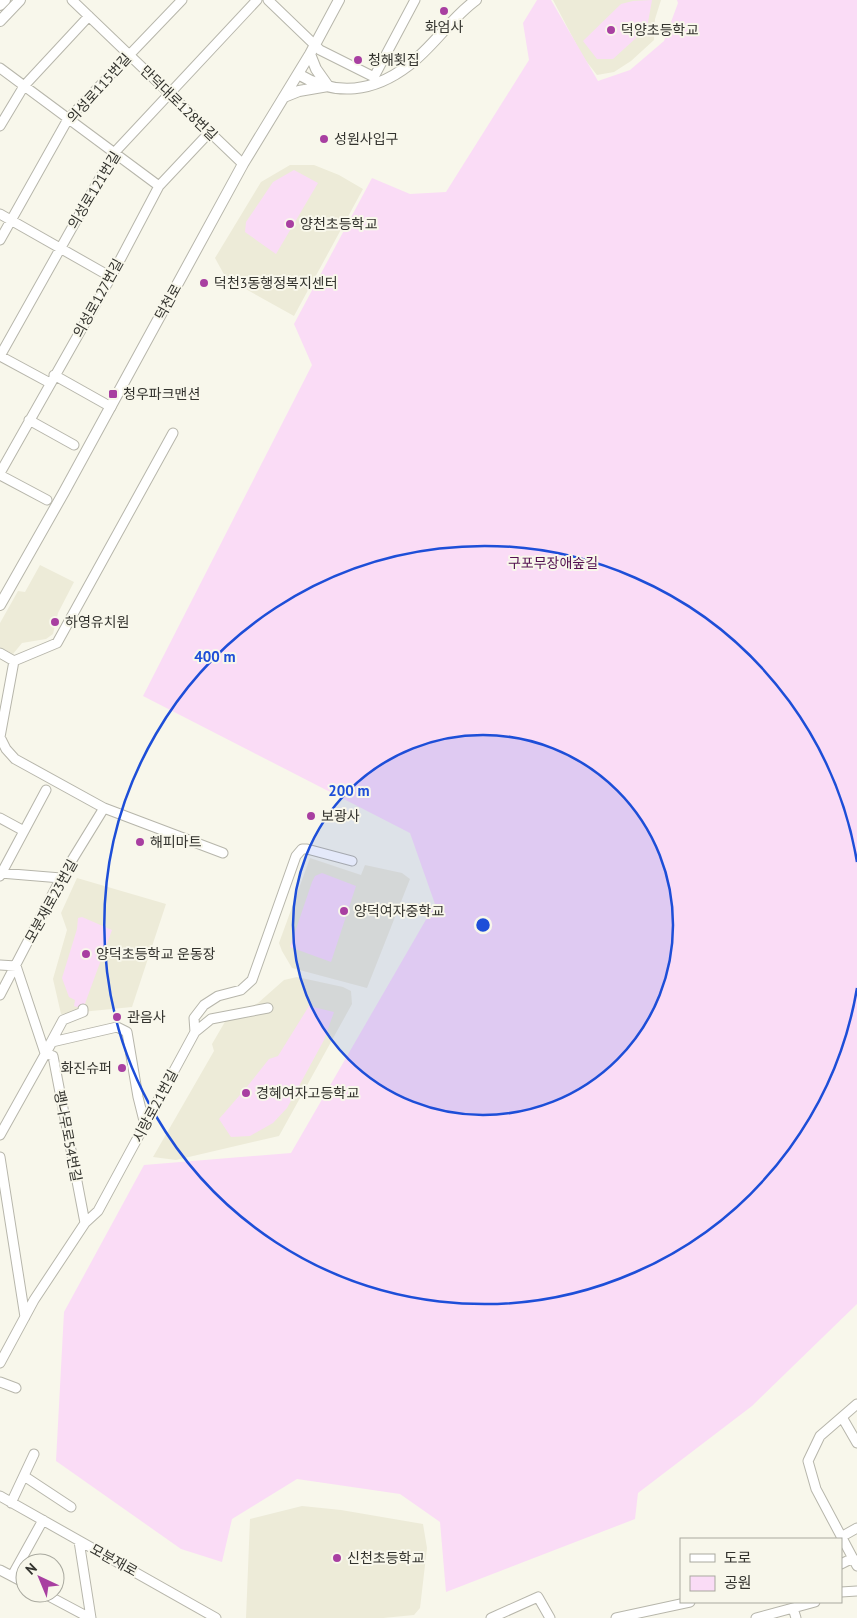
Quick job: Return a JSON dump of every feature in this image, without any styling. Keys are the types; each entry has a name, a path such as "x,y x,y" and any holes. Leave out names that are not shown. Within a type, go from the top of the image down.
{"main road":[{"path":"0,5 5,0"},
{"path":"0,21 20,0"},
{"name":"덕천로","path":"0,606 243,164 298,74 339,0"},
{"path":"298,74 308,80 338,89 354,89 376,80 390,78 410,65 455,18 476,0"},
{"path":"312,49 316,68 328,86"},
{"path":"284,97 299,90 328,86"}],"street":[{"name":"만덕대로128번길","path":"72,0 243,164"},
{"name":"의성로115번길","path":"0,240 68,119 182,0"},
{"name":"의성로121번길","path":"0,356 114,153 257,0"},
{"path":"268,0 312,49 343,62 376,80 415,0"},
{"path":"0,126 24,86 89,16"},
{"path":"0,68 159,186"},
{"name":"의성로127번길","path":"0,474 111,277 159,186 206,136 211,135"},
{"path":"0,214 111,277"},
{"path":"0,356 111,407"},
{"path":"29,420 74,445"},
{"path":"14,661 57,643 173,433"},
{"path":"0,474 47,500"},
{"path":"0,653 14,661"},
{"path":"14,661 0,737 6,749 15,759 104,808 224,853"},
{"path":"46,790 1,874 61,878"},
{"name":"모분재로23번길","path":"0,995 61,878 104,808"},
{"path":"0,818 24,830"},
{"name":"시랑로21번길","path":"0,1363 34,1300 85,1223 98,1211 195,1032 194,1018 204,1005 218,996 241,990 252,980 296,856 302,849 307,849 352,861"},
{"path":"0,965 16,966 46,1053"},
{"path":"195,1032 211,1020 268,1008"},
{"path":"46,1053 63,1020 83,1012 83,1009"},
{"path":"0,1135 52,1042 118,1027 127,1032 136,1087 145,1126"},
{"name":"팽나무로54번길","path":"46,1053 53,1056 85,1223"},
{"path":"0,1157 25,1317"},
{"path":"0,1382 16,1388"},
{"path":"857,1404 820,1436 808,1461 816,1489 841,1537 857,1528"},
{"path":"842,1417 857,1443"},
{"path":"11,1502 34,1454"},
{"path":"24,1476 71,1507"},
{"name":"모분재로","path":"0,1496 216,1618"},
{"path":"12,1576 43,1520"},
{"path":"842,1539 855,1562 842,1564"},
{"path":"79,1541 90,1618"},
{"path":"0,1570 15,1578"},
{"path":"842,1592 857,1591"},
{"path":"491,1618 538,1597 550,1618"},
{"path":"62,1603 90,1618"},
{"path":"616,1618 685,1603"},
{"path":"756,1618 810,1603"},
{"path":"793,1608 796,1618"}],"shaded area":[{"name":"덕양초등학교","path":"553,0 661,0 655,19 654,40 631,61 614,72 597,75 583,57"},
{"name":"양천초등학교","path":"290,165 314,165 339,175 363,189 294,316 226,278 215,258 261,182"},
{"path":"40,565 74,582 58,613 53,634 46,639 22,643 13,654 0,647 0,623 18,591 25,592"},
{"name":"양덕여자중학교","path":"310,858 361,875 365,865 402,873 410,879 367,988 292,968 282,951 279,943"},
{"path":"77,878 166,904 132,1007 61,1014 53,979 67,930 61,913"},
{"name":"경혜여자고등학교","path":"297,977 343,987 351,991 352,1004 279,1136 176,1160 153,1157 214,1051 212,1044 226,1020 258,1003 284,980"},
{"name":"신천초등학교","path":"302,1506 341,1510 423,1524 427,1548 420,1608 414,1615 383,1618 246,1618 250,1519"}],"green space":[{"name":"구포무장애숲길","path":"537,0 551,0 598,81 630,70 664,41 678,3 677,0 857,0 857,1304 752,1406 638,1493 635,1519 446,1592 440,1522 400,1494 297,1479 232,1519 222,1562 181,1549 56,1461 64,1312 144,1165 291,1153 435,904 410,833 143,696 312,365 294,324 372,178 410,194 446,192 529,60 523,23"},
{"path":"652,0 647,28 613,59 597,59 583,41 621,4"},
{"path":"294,170 318,183 276,254 245,232 246,222 273,182"},
{"path":"322,873 356,886 331,962 290,947 312,882 315,876"},
{"name":"양덕초등학교 운동장","path":"82,917 112,930 83,1009 74,1006 75,1000 69,997 62,978 77,929 78,918"},
{"path":"309,1006 334,1012 324,1040 287,1108 273,1123 250,1136 231,1137 219,1119 269,1059 278,1056"}],"place":[{"name":"화엄사","path":"444,11"},
{"name":"덕양초등학교","path":"611,30"},
{"name":"청해횟집","path":"358,60"},
{"name":"성원사입구","path":"324,139"},
{"name":"양천초등학교","path":"290,224"},
{"name":"덕천3동행정복지센터","path":"204,283"},
{"name":"청우파크맨션","path":"113,394"},
{"name":"하영유치원","path":"55,622"},
{"name":"보광사","path":"311,816"},
{"name":"해피마트","path":"140,842"},
{"name":"양덕여자중학교","path":"344,911"},
{"name":"양덕초등학교 운동장","path":"86,954"},
{"name":"관음사","path":"117,1017"},
{"name":"화진슈퍼","path":"122,1068"},
{"name":"경혜여자고등학교","path":"246,1093"},
{"name":"신천초등학교","path":"337,1558"}]}
